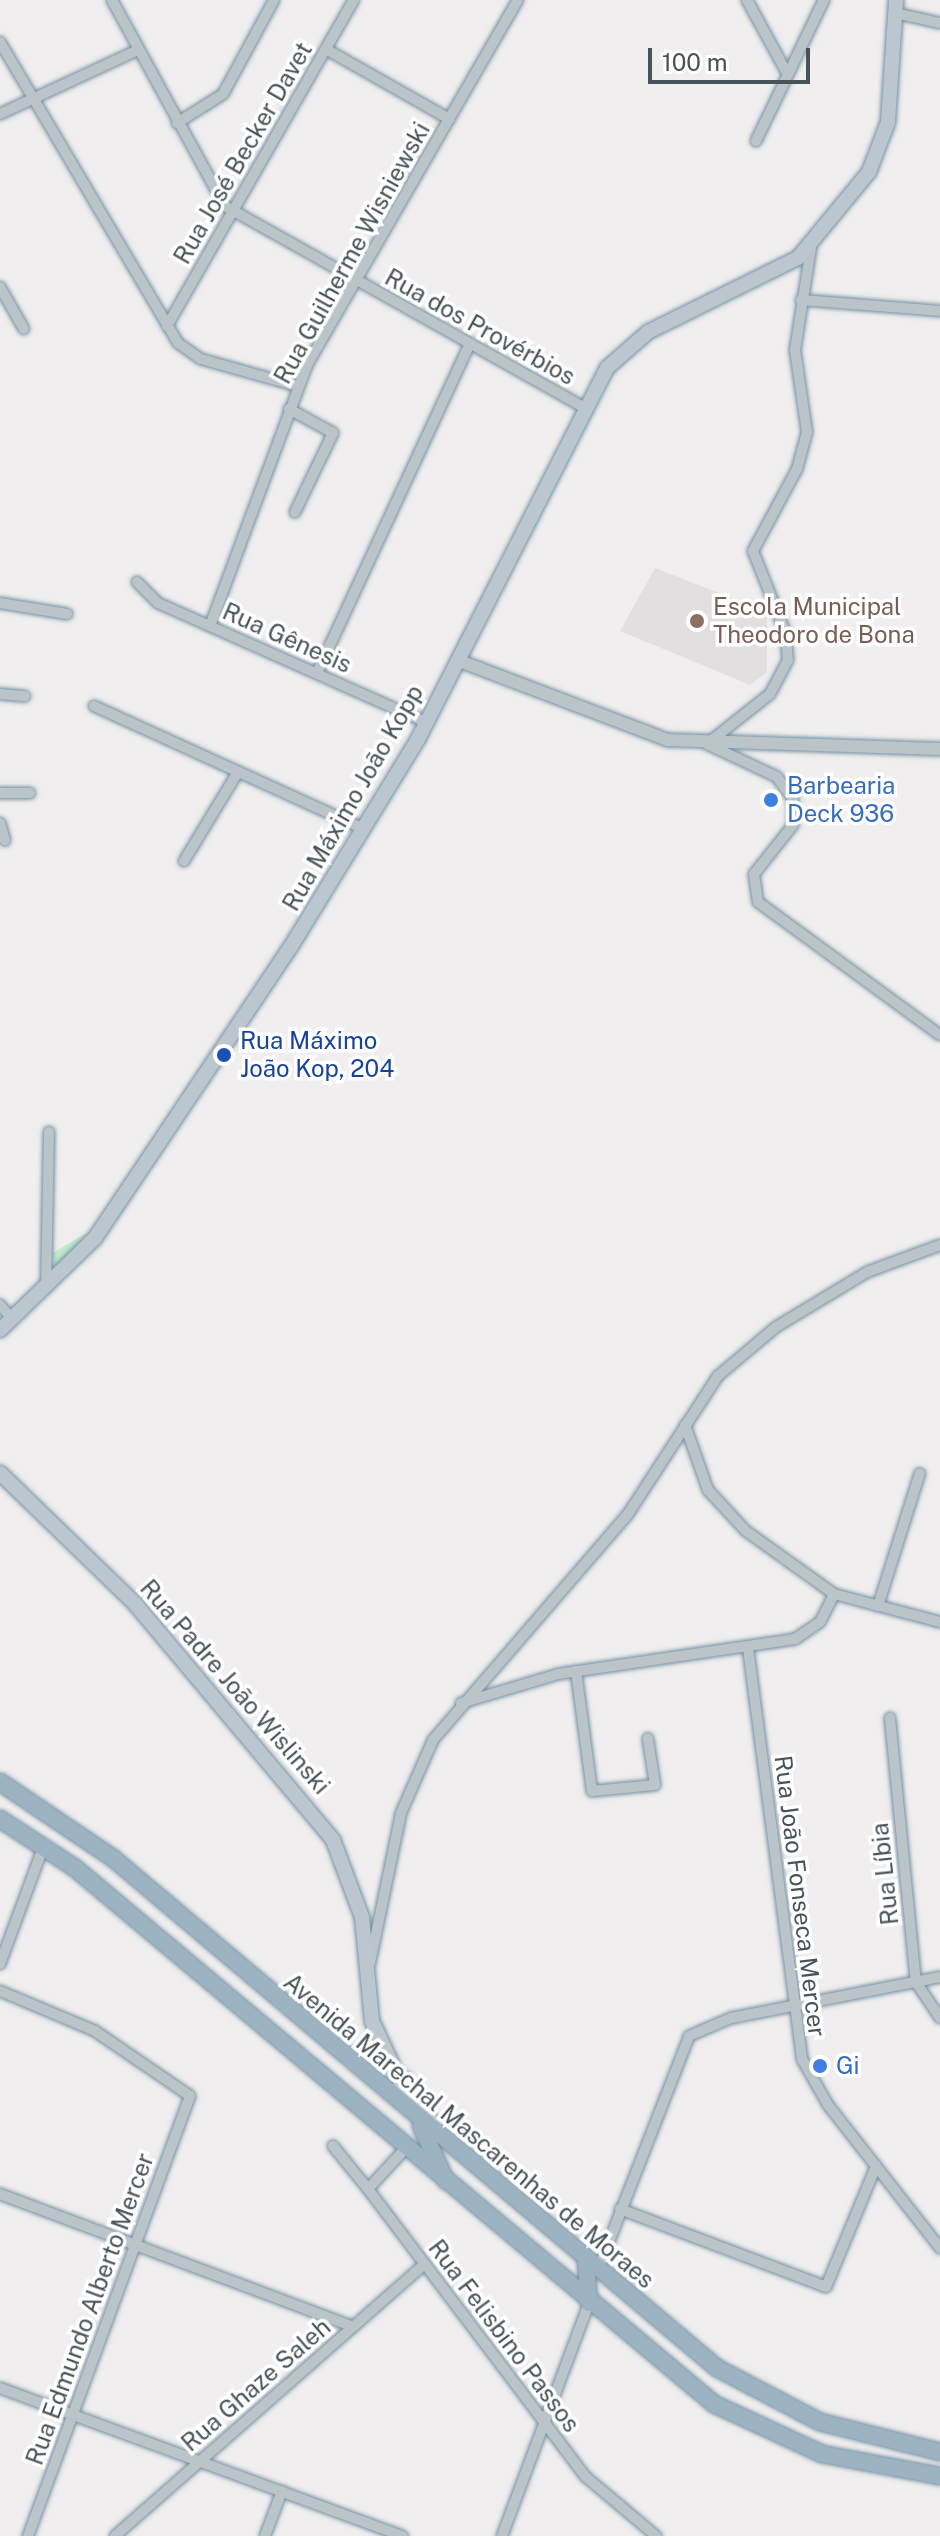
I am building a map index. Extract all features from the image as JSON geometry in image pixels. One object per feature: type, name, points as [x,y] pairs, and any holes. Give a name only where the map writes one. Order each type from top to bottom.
[{"type":"highway","name":"Avenida Marechal Mascarenhas de Moraes","points":[[0,1782],[95,1844],[667,2331],[791,2411],[940,2452]]},
{"type":"highway","points":[[0,1819],[44,1845],[448,2186],[714,2404],[770,2434],[854,2463],[940,2476]]},
{"type":"highway","points":[[300,2060],[319,2045],[334,2049]]},
{"type":"highway","points":[[418,2121],[448,2186]]},
{"type":"highway","points":[[589,2303],[591,2267]]},
{"type":"highway","points":[[642,2347],[667,2331]]},
{"type":"main road","points":[[811,248],[882,146],[896,6]]},
{"type":"main road","name":"Rua Máximo João Kopp","points":[[0,1330],[46,1290],[107,1221],[362,828],[427,723],[582,406],[636,339],[811,248]]},
{"type":"main road","name":"Rua Padre João Wislinski","points":[[0,1473],[136,1605],[321,1821],[351,1879],[368,1971],[372,2021],[396,2071]]},
{"type":"main road","points":[[396,2071],[418,2121]]},
{"type":"main road","points":[[396,2071],[421,2098],[443,2141]]},
{"type":"street","points":[[112,0],[177,123],[232,212]]},
{"type":"street","points":[[177,123],[223,94],[274,0]]},
{"type":"street","name":"Rua José Becker Davet","points":[[167,326],[354,0]]},
{"type":"street","name":"Rua Guilherme Wisniewski","points":[[210,626],[297,386],[518,0]]},
{"type":"street","points":[[747,0],[788,75]]},
{"type":"street","points":[[756,141],[824,0]]},
{"type":"street","points":[[896,6],[940,23]]},
{"type":"street","points":[[0,42],[167,326],[201,359],[297,386]]},
{"type":"street","points":[[326,49],[449,119]]},
{"type":"street","points":[[0,114],[138,50]]},
{"type":"street","name":"Rua dos Provérbios","points":[[232,212],[582,406]]},
{"type":"street","points":[[707,744],[770,694],[788,660],[786,634],[753,551],[806,441],[795,350],[811,248]]},
{"type":"street","points":[[0,287],[24,329]]},
{"type":"street","points":[[801,300],[940,311]]},
{"type":"street","points":[[317,673],[470,344]]},
{"type":"street","points":[[289,409],[333,433],[295,512]]},
{"type":"street","name":"Rua Gênesis","points":[[137,582],[153,600],[427,723]]},
{"type":"street","points":[[0,603],[67,614]]},
{"type":"street","points":[[457,660],[647,735],[707,744],[940,749]]},
{"type":"street","points":[[0,694],[25,696]]},
{"type":"street","points":[[94,706],[362,828]]},
{"type":"street","points":[[707,744],[777,777],[793,799],[793,825],[754,874],[758,902],[940,1035]]},
{"type":"street","points":[[184,861],[238,772]]},
{"type":"street","points":[[0,793],[30,793]]},
{"type":"street","points":[[0,823],[5,840]]},
{"type":"street","points":[[46,1290],[49,1132]]},
{"type":"street","points":[[368,1971],[410,1786],[459,1704],[605,1543],[718,1376],[758,1339],[885,1262],[940,1245]]},
{"type":"street","points":[[0,1305],[12,1319]]},
{"type":"street","points":[[685,1425],[718,1504],[834,1594],[940,1622]]},
{"type":"street","points":[[878,1606],[920,1473]]},
{"type":"street","points":[[459,1704],[576,1671],[748,1648],[806,1635],[834,1594]]},
{"type":"street","name":"Rua João Fonseca Mercer","points":[[748,1648],[794,2006],[807,2074],[938,2242]]},
{"type":"street","points":[[576,1671],[592,1791],[655,1785],[648,1739]]},
{"type":"street","name":"Rua Líbia","points":[[890,1718],[916,1982],[940,2018]]},
{"type":"street","points":[[0,1964],[44,1845]]},
{"type":"street","points":[[591,2267],[620,2209],[689,2036],[731,2018],[940,1977]]},
{"type":"street","name":"Rua Edmundo Alberto Mercer","points":[[0,1991],[95,2031],[190,2096],[28,2536]]},
{"type":"street","name":"Rua Felisbino Passos","points":[[333,2146],[600,2494],[656,2536]]},
{"type":"street","points":[[368,2189],[405,2149]]},
{"type":"street","points":[[620,2209],[826,2287],[876,2166]]},
{"type":"street","points":[[0,2195],[353,2327]]},
{"type":"street","name":"Rua Ghaze Saleh","points":[[115,2536],[424,2265]]},
{"type":"street","points":[[502,2536],[589,2303]]},
{"type":"street","points":[[0,2388],[403,2536]]},
{"type":"street","points":[[265,2536],[282,2491]]},
{"type":"shaded area","name":"Escola Municipal Theodoro de Bona","points":[[655,568],[767,612],[767,672],[750,685],[620,631]]},
{"type":"green space","points":[[86,1233],[83,1240],[54,1268],[53,1253]]},
{"type":"place","name":"Escola Municipal Theodoro de Bona","points":[[697,621]]},
{"type":"place","name":"Barbearia Deck 936","points":[[771,800]]},
{"type":"place","name":"Rua Máximo João Kop, 204","points":[[224,1055]]},
{"type":"place","name":"Gi","points":[[820,2066]]}]
